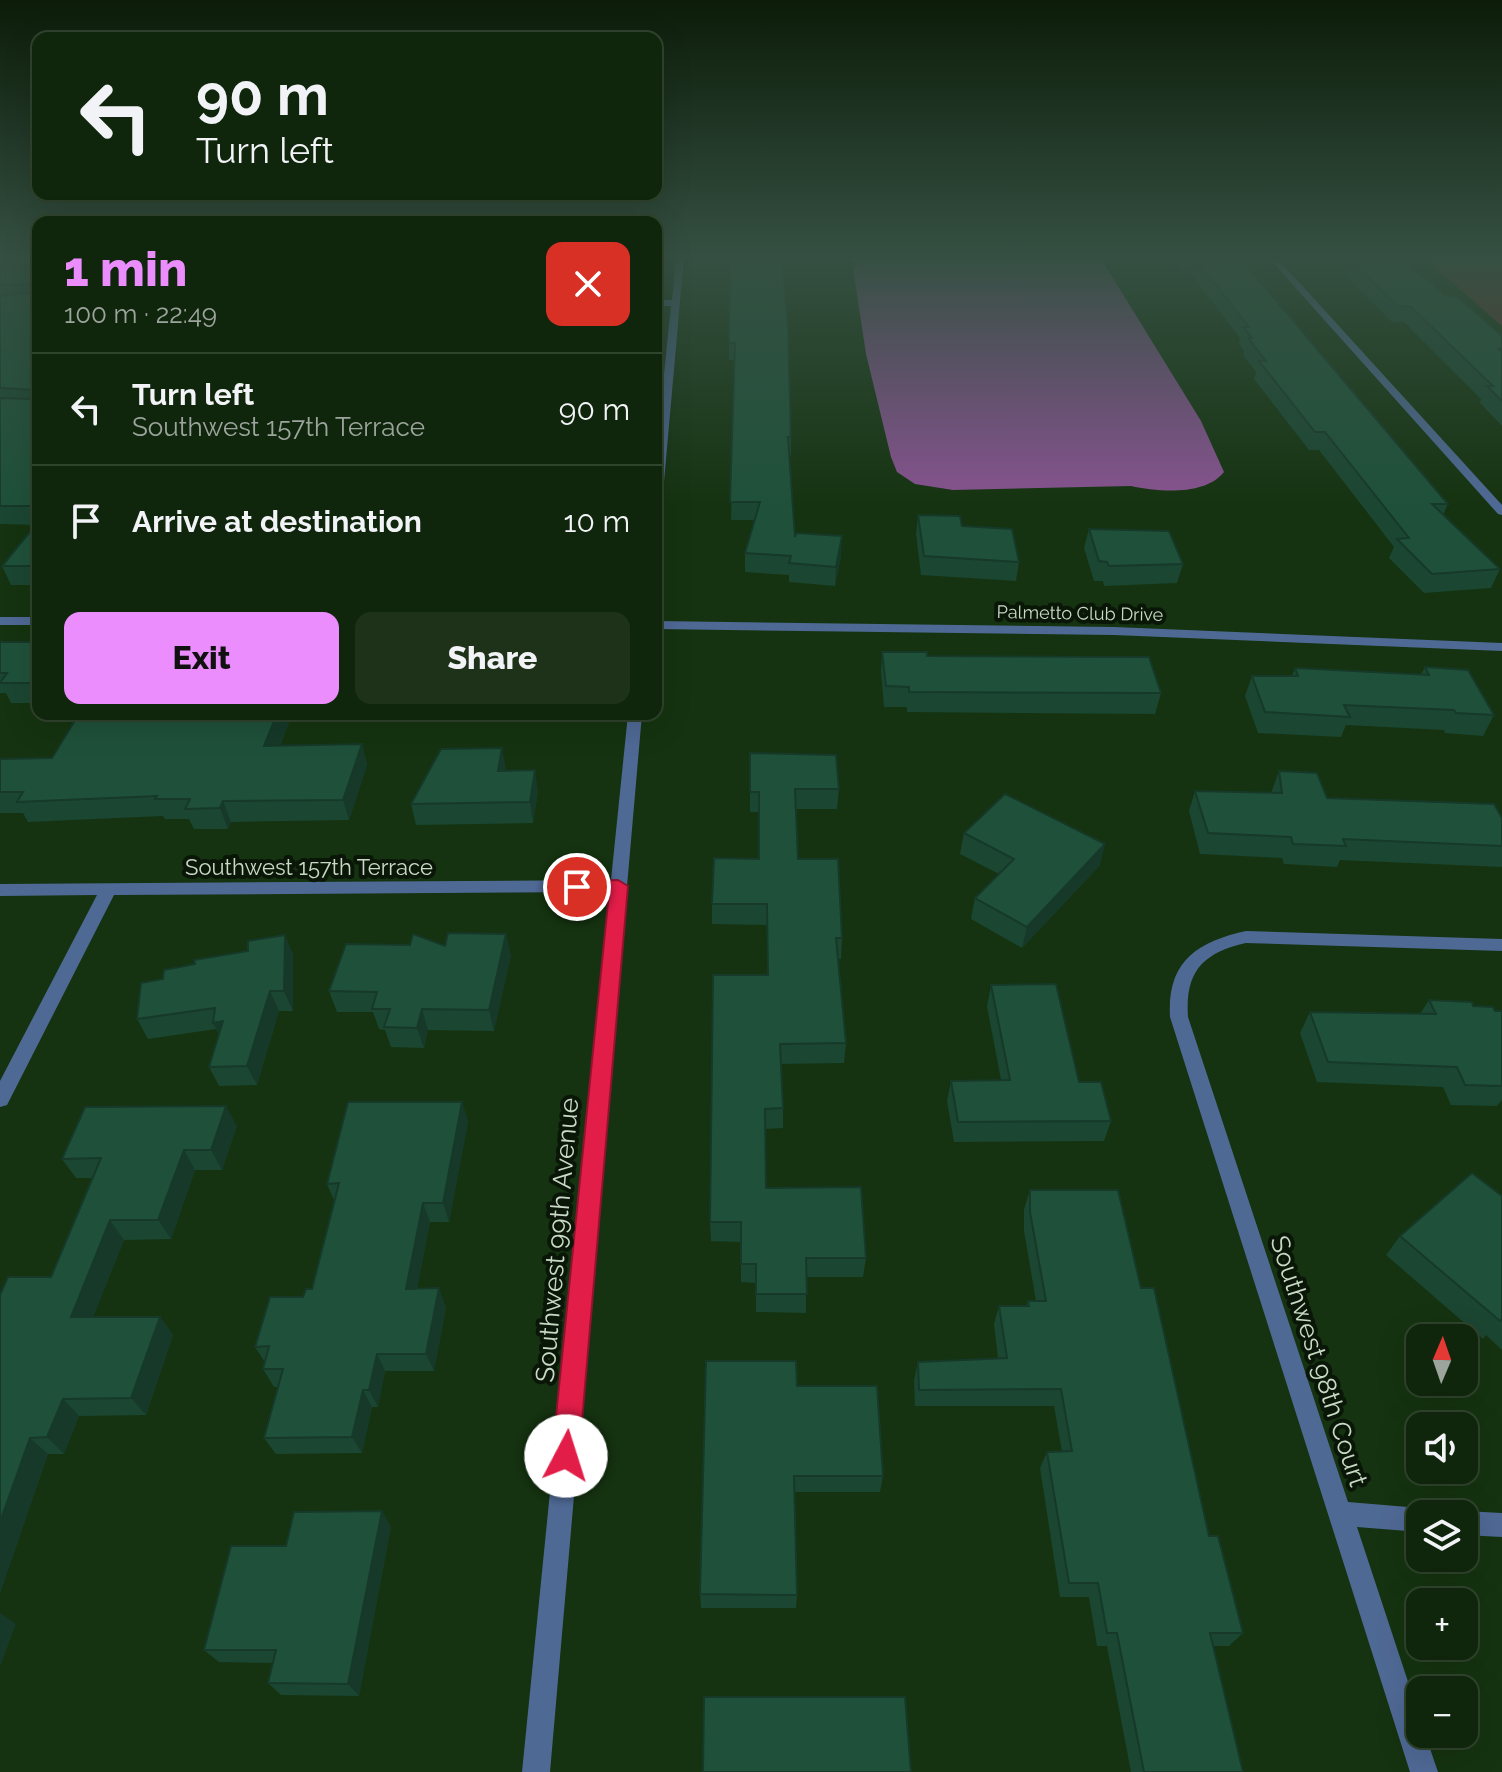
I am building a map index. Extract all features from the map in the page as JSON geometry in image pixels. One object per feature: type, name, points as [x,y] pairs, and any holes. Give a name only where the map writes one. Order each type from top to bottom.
[{"type":"street","points":[[662,444],[672,340]]},
{"type":"street","points":[[1347,340],[1502,512]]},
{"type":"street","points":[[0,621],[32,621]]},
{"type":"street","name":"Palmetto Club Drive","points":[[662,625],[1114,631],[1502,647]]},
{"type":"street","name":"Southwest 99th Avenue","points":[[536,1772],[634,720]]},
{"type":"street","name":"Southwest 157th Terrace","points":[[0,890],[618,886]]},
{"type":"street","points":[[0,1099],[108,890]]},
{"type":"street","name":"Southwest 98th Court","points":[[1424,1772],[1179,1017],[1178,990],[1187,967],[1208,948],[1246,937],[1502,945]]},
{"type":"street","points":[[1339,1513],[1406,1519]]},
{"type":"street","points":[[1478,1524],[1502,1525]]},
{"type":"shaded area","points":[[864,340],[1151,340],[1201,421],[1224,472],[1205,485],[1181,490],[1131,486],[953,490],[915,484],[897,472],[891,457]]},
{"type":"building","points":[[0,340],[32,340],[32,390],[0,388]]},
{"type":"building","points":[[729,340],[788,340],[791,437],[788,437],[795,537],[796,533],[842,536],[836,567],[789,563],[791,556],[745,553],[760,502],[730,502],[735,343],[729,343]]},
{"type":"building","points":[[1249,340],[1309,340],[1448,504],[1432,504],[1500,569],[1432,574],[1397,539],[1409,538],[1325,432],[1315,432],[1259,361],[1266,361]]},
{"type":"building","points":[[1445,340],[1502,340],[1502,348],[1499,349],[1502,352],[1502,401],[1487,386],[1493,386]]},
{"type":"building","points":[[32,396],[32,506],[0,506],[0,398],[31,399]]},
{"type":"building","points":[[918,515],[960,516],[962,526],[1012,529],[1019,562],[924,556]]},
{"type":"building","points":[[32,529],[32,566],[2,566]]},
{"type":"building","points":[[1089,529],[1169,531],[1183,564],[1109,566],[1107,562],[1099,561]]},
{"type":"building","points":[[0,642],[32,642],[32,683],[0,683],[7,673],[0,673]]},
{"type":"building","points":[[882,652],[927,652],[927,656],[1149,657],[1161,693],[909,692],[909,687],[886,686]]},
{"type":"building","points":[[1425,667],[1468,670],[1494,715],[1344,705],[1350,717],[1265,712],[1252,676],[1298,676],[1295,668],[1429,675]]},
{"type":"building","points":[[75,720],[275,720],[264,746],[362,744],[343,800],[223,801],[220,808],[185,809],[190,799],[155,799],[157,796],[17,802],[23,792],[0,792],[0,759],[52,758]]},
{"type":"building","points":[[502,748],[498,771],[535,770],[530,802],[411,804],[441,749]]},
{"type":"building","points":[[750,753],[836,755],[839,789],[795,789],[798,859],[838,859],[842,938],[836,938],[846,1043],[780,1044],[783,1108],[765,1109],[766,1188],[861,1187],[866,1258],[806,1258],[807,1294],[756,1294],[756,1264],[741,1264],[741,1222],[710,1222],[713,975],[768,975],[767,904],[712,904],[714,858],[759,859],[759,792],[750,792]]},
{"type":"building","points":[[1279,771],[1317,773],[1327,798],[1494,804],[1502,818],[1502,846],[1343,839],[1346,846],[1293,844],[1291,837],[1208,833],[1195,791],[1282,793]]},
{"type":"building","points":[[1005,794],[1105,844],[1027,927],[975,898],[1014,859],[964,833]]},
{"type":"building","points":[[448,933],[506,934],[489,1010],[422,1009],[417,1028],[384,1027],[390,1009],[372,1009],[377,992],[329,991],[346,944],[410,945],[413,934],[445,946]]},
{"type":"building","points":[[285,935],[284,991],[270,991],[247,1066],[209,1067],[223,1021],[213,1023],[215,1008],[137,1019],[141,983],[163,979],[164,970],[195,964],[194,960],[248,951],[248,941]]},
{"type":"building","points":[[1056,984],[1079,1082],[1101,1082],[1111,1121],[958,1122],[951,1081],[1010,1080],[991,985]]},
{"type":"building","points":[[1429,1000],[1472,1002],[1473,1006],[1493,1007],[1495,1011],[1502,1011],[1502,1086],[1465,1085],[1457,1067],[1328,1062],[1310,1012],[1436,1014]]},
{"type":"building","points":[[348,1102],[462,1102],[443,1203],[423,1203],[406,1289],[439,1288],[426,1354],[377,1354],[369,1390],[363,1390],[352,1437],[264,1438],[283,1369],[263,1369],[269,1346],[255,1347],[270,1297],[303,1297],[306,1289],[312,1289],[339,1183],[327,1184]]},
{"type":"building","points":[[226,1106],[211,1150],[184,1150],[158,1220],[110,1220],[71,1317],[160,1317],[131,1398],[63,1399],[47,1437],[30,1438],[0,1522],[0,1295],[8,1277],[51,1277],[101,1158],[62,1159],[85,1107]]},
{"type":"building","points":[[1472,1173],[1502,1196],[1500,1321],[1400,1236]]},
{"type":"building","points":[[1030,1190],[1118,1190],[1141,1288],[1154,1288],[1209,1536],[1218,1536],[1243,1633],[1210,1633],[1243,1772],[1144,1772],[1117,1633],[1107,1633],[1098,1583],[1069,1583],[1047,1452],[1072,1451],[1061,1389],[919,1390],[918,1362],[1007,1358],[999,1306],[1029,1306],[1028,1301],[1046,1301],[1030,1212]]},
{"type":"building","points":[[706,1361],[796,1361],[797,1386],[877,1386],[883,1476],[794,1476],[797,1595],[700,1594]]},
{"type":"building","points":[[382,1511],[348,1684],[268,1683],[276,1650],[204,1650],[231,1546],[286,1546],[294,1512]]},
{"type":"building","points":[[704,1697],[905,1697],[911,1772],[703,1772]]},
{"type":"route","points":[[566,1456],[618,886],[577,887]]}]
